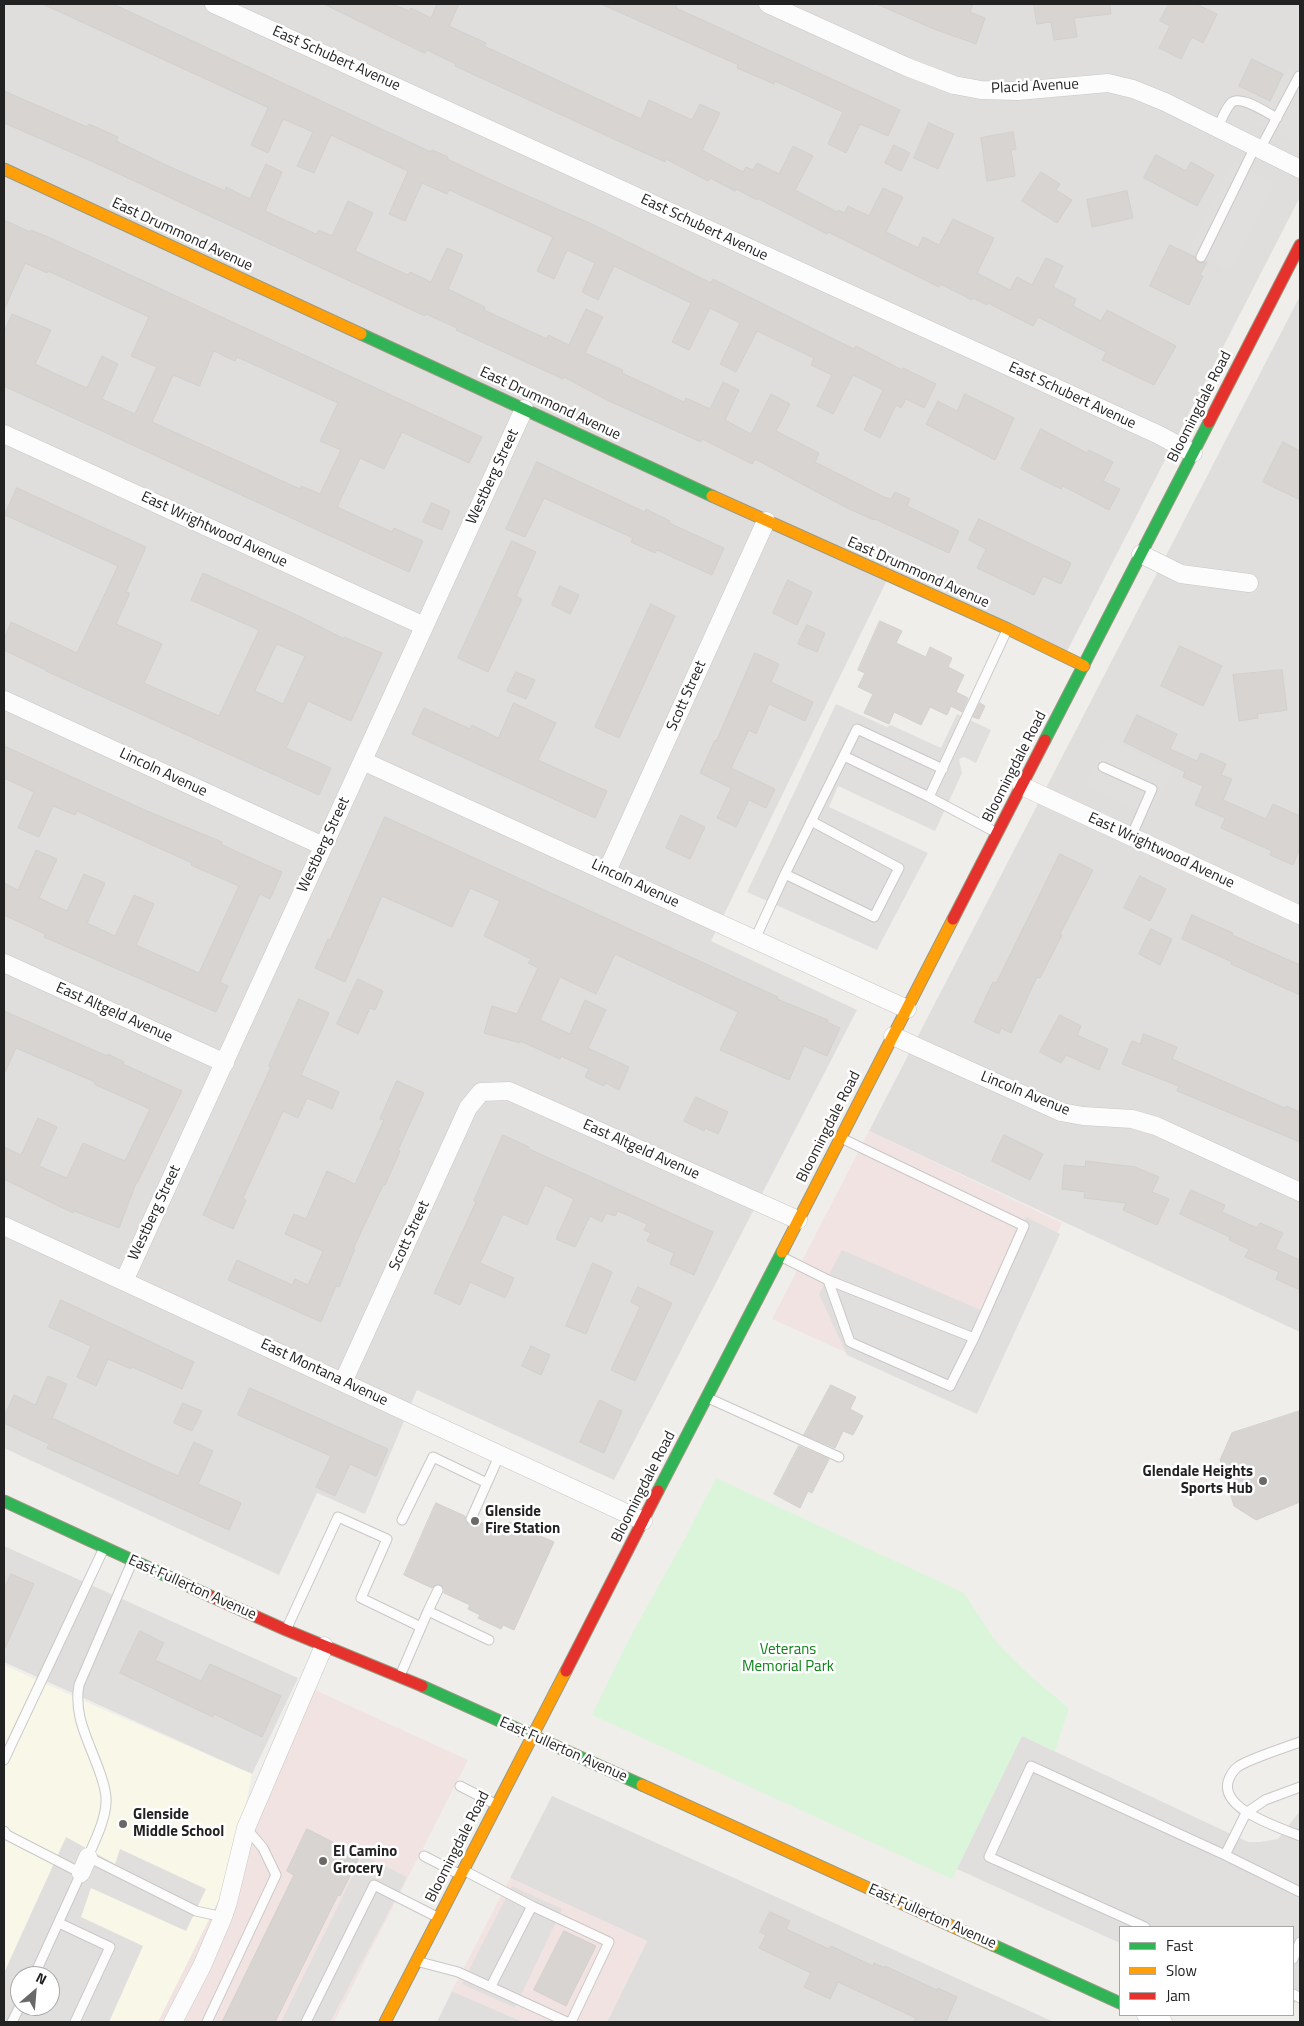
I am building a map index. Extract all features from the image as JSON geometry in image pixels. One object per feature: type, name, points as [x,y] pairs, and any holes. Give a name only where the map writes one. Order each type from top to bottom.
[{"type":"street","name":"East Schubert Avenue","points":[[214,4],[1157,434],[1193,453]]},
{"type":"street","name":"Placid Avenue","points":[[768,4],[907,67],[954,85],[980,90],[1018,91],[1108,83],[1133,89],[1165,102],[1300,169]]},
{"type":"street","name":"East Drummond Avenue","points":[[4,170],[1084,666]]},
{"type":"street","name":"Bloomingdale Road","points":[[384,2022],[1300,245]]},
{"type":"street","name":"Westberg Street","points":[[124,1281],[524,409]]},
{"type":"street","name":"East Wrightwood Avenue","points":[[4,434],[424,626]]},
{"type":"street","name":"Scott Street","points":[[607,871],[766,521]]},
{"type":"street","points":[[1141,554],[1181,574],[1249,583]]},
{"type":"street","name":"Lincoln Avenue","points":[[4,700],[323,846]]},
{"type":"street","name":"Lincoln Avenue","points":[[364,761],[907,1009]]},
{"type":"street","name":"East Wrightwood Avenue","points":[[1022,786],[1300,915]]},
{"type":"street","name":"East Altgeld Avenue","points":[[4,962],[225,1064]]},
{"type":"street","name":"Lincoln Avenue","points":[[893,1036],[1061,1112],[1083,1116],[1132,1119],[1156,1126],[1300,1192]]},
{"type":"street","name":"East Altgeld Avenue","points":[[481,1092],[509,1091],[798,1220]]},
{"type":"street","name":"Scott Street","points":[[343,1382],[468,1108],[481,1092]]},
{"type":"street","name":"East Montana Avenue","points":[[4,1226],[643,1521]]},
{"type":"street","name":"East Fullerton Avenue","points":[[4,1501],[132,1562],[286,1630],[400,1676],[1119,2003]]},
{"type":"street","points":[[173,2022],[202,1966],[222,1917],[228,1902],[246,1828],[324,1646]]},
{"type":"street","points":[[1148,2016],[1163,2022]]},
{"type":"lane","points":[[1201,257],[1257,148],[1277,118],[1299,76]]},
{"type":"lane","points":[[1218,128],[1231,103],[1236,101],[1245,101],[1277,118]]},
{"type":"lane","points":[[929,797],[1008,630]]},
{"type":"lane","points":[[755,939],[857,729],[943,769]]},
{"type":"lane","points":[[844,756],[998,833]]},
{"type":"lane","points":[[1103,766],[1152,789],[1131,837]]},
{"type":"lane","points":[[785,874],[874,918],[900,868],[811,821]]},
{"type":"lane","points":[[828,1280],[850,1342],[950,1386],[974,1338],[1024,1226],[841,1138]]},
{"type":"lane","points":[[780,1256],[828,1280],[974,1338]]},
{"type":"lane","points":[[707,1398],[839,1457]]},
{"type":"lane","points":[[470,1519],[500,1454]]},
{"type":"lane","points":[[402,1520],[433,1457],[487,1483]]},
{"type":"lane","points":[[286,1630],[338,1518],[386,1539],[361,1598],[421,1626]]},
{"type":"lane","points":[[4,1760],[104,1548]]},
{"type":"lane","points":[[39,1966],[104,1818],[105,1789],[80,1722],[77,1698],[79,1685],[132,1562]]},
{"type":"lane","points":[[400,1676],[438,1590]]},
{"type":"lane","points":[[428,1611],[489,1640]]},
{"type":"lane","points":[[1300,1742],[1240,1766],[1231,1774],[1228,1785],[1231,1798],[1246,1813],[1300,1836]]},
{"type":"lane","points":[[1143,1926],[988,1857],[1031,1766],[1225,1855],[1300,1892]]},
{"type":"lane","points":[[460,1786],[497,1805]]},
{"type":"lane","points":[[1225,1855],[1246,1813],[1266,1800],[1300,1787]]},
{"type":"lane","points":[[207,2022],[276,1875],[263,1848],[246,1828]]},
{"type":"lane","points":[[4,1831],[7,1835],[196,1911],[222,1917]]},
{"type":"lane","points":[[424,1856],[609,1942],[571,2022]]},
{"type":"lane","points":[[306,2022],[374,1885],[439,1918]]},
{"type":"lane","points":[[491,1986],[532,1906]]},
{"type":"lane","points":[[59,1923],[110,1947],[75,2022]]},
{"type":"lane","points":[[1294,1957],[1300,1942]]},
{"type":"lane","points":[[416,1961],[458,1972],[567,2022]]},
{"type":"shaded area","points":[[4,4],[1300,4],[1300,197],[1063,659],[888,578],[711,941],[857,1010],[614,1480],[417,1390],[365,1514],[317,1493],[279,1575],[4,1448]]},
{"type":"shaded area","points":[[1289,67],[1300,73],[1300,132],[1295,142],[1258,125]]},
{"type":"shaded area","points":[[1234,161],[1275,185],[1230,271],[1188,249]]},
{"type":"shaded area","points":[[1300,296],[1300,1332],[869,1131]]},
{"type":"shaded area","points":[[836,704],[887,727],[891,725],[941,748],[957,714],[991,730],[976,763],[964,757],[959,759],[962,773],[935,831],[838,786],[829,807],[928,853],[877,950],[747,892]]},
{"type":"shaded area","points":[[1106,737],[1172,769],[1151,816],[1085,786]]},
{"type":"shaded area","points":[[869,1131],[1062,1223],[976,1411],[772,1319]]},
{"type":"shaded area","points":[[1026,1217],[1060,1234],[977,1414],[847,1355],[819,1294],[842,1250],[983,1311]]},
{"type":"shaded area","points":[[4,1546],[298,1678],[252,1774],[4,1662]]},
{"type":"shaded area","name":"Glenside Middle School","points":[[4,1665],[252,1774],[231,1875],[158,2022],[4,2022]]},
{"type":"shaded area","points":[[315,1690],[468,1760],[334,2022],[158,2022],[231,1875]]},
{"type":"shaded area","points":[[1022,1736],[1248,1842],[1278,1839],[1300,1811],[1300,1991],[1294,2005],[1294,1926],[1119,1926],[1119,1943],[957,1869]]},
{"type":"shaded area","points":[[552,1796],[1054,2022],[607,2022],[647,1941],[510,1878]]},
{"type":"shaded area","points":[[66,1837],[115,1864],[120,1849],[206,1889],[186,1931],[91,1888],[81,1917],[143,1946],[109,2022],[4,2022],[4,1973]]},
{"type":"shaded area","points":[[363,1855],[407,1877],[330,2022],[281,2022]]},
{"type":"shaded area","points":[[510,1878],[647,1941],[607,2022],[523,2022],[452,1991]]},
{"type":"shaded area","points":[[512,1886],[562,1909],[515,2008],[462,1984]]},
{"type":"shaded area","points":[[452,1991],[523,2022],[437,2022]]},
{"type":"green space","name":"Veterans Memorial Park","points":[[716,1478],[964,1593],[996,1642],[1030,1676],[1069,1708],[1055,1751],[1022,1736],[952,1879],[592,1715],[629,1639]]},
{"type":"building","points":[[43,4],[113,4],[431,152],[432,150],[448,157],[447,159],[505,186],[592,224],[711,283],[713,279],[854,349],[856,346],[902,370],[903,368],[936,384],[924,408],[906,399],[901,408],[896,405],[880,438],[864,430],[883,390],[853,375],[833,414],[817,406],[832,375],[811,365],[814,358],[757,331],[736,372],[720,364],[740,323],[710,308],[689,350],[672,342],[691,303],[614,266],[598,300],[582,292],[595,263],[567,250],[554,279],[537,271],[553,237],[449,190],[447,194],[422,183],[405,221],[389,214],[408,171],[331,135],[314,173],[297,166],[313,132],[283,119],[268,153],[251,145],[268,108]]},
{"type":"building","points":[[324,4],[392,4],[409,11],[411,8],[431,18],[437,4],[459,4],[449,26],[486,43],[484,46],[641,119],[649,100],[692,120],[700,104],[720,113],[702,150],[743,172],[746,167],[753,170],[757,163],[779,174],[793,146],[813,156],[795,190],[837,212],[838,210],[845,213],[848,206],[869,216],[883,188],[903,197],[886,232],[918,248],[923,237],[939,245],[953,219],[994,238],[977,273],[1010,290],[1017,277],[1032,285],[1046,258],[1063,266],[1053,287],[1076,299],[1073,306],[1101,321],[1107,310],[1176,346],[1154,385],[1102,360],[1106,352],[1038,317],[1033,326],[988,303],[987,305],[973,298],[972,300],[940,284],[939,287],[828,232],[827,234],[757,198],[757,200],[736,189],[735,191],[710,178],[708,181],[666,159],[665,162],[455,66],[456,64],[427,50],[425,53]]},
{"type":"building","points":[[601,4],[677,4],[676,8],[900,110],[888,136],[860,124],[846,153],[828,144],[843,112],[775,81],[774,84],[737,68],[738,65]]},
{"type":"building","points":[[877,4],[973,4],[970,12],[985,18],[976,44],[934,29]]},
{"type":"building","points":[[1034,4],[1110,4],[1111,14],[1074,18],[1077,37],[1054,40],[1051,22],[1037,24]]},
{"type":"building","points":[[1169,4],[1196,4],[1217,14],[1203,43],[1192,37],[1181,59],[1159,48],[1170,26],[1160,21]]},
{"type":"building","points":[[1252,59],[1283,74],[1270,101],[1239,86]]},
{"type":"building","points":[[4,91],[87,127],[89,124],[118,137],[116,141],[168,166],[225,191],[226,187],[250,199],[266,164],[282,172],[265,211],[316,234],[319,230],[332,236],[348,201],[373,213],[355,251],[408,275],[410,272],[431,282],[447,248],[463,255],[448,289],[485,307],[484,310],[547,339],[548,335],[569,345],[586,309],[603,317],[585,353],[623,370],[622,373],[684,402],[686,398],[710,409],[723,382],[739,390],[725,420],[751,434],[771,394],[790,404],[776,431],[819,453],[815,462],[884,497],[891,499],[895,492],[910,499],[907,506],[959,531],[949,553],[847,508],[755,459],[752,464],[702,439],[701,442],[609,401],[564,377],[563,379],[456,330],[457,328],[426,314],[425,316],[89,160],[4,123]]},
{"type":"building","points":[[929,123],[954,134],[938,169],[914,158]]},
{"type":"building","points":[[1013,132],[1016,149],[1011,150],[1015,176],[987,181],[981,138]]},
{"type":"building","points":[[894,145],[910,153],[901,171],[885,163]]},
{"type":"building","points":[[1156,155],[1186,171],[1191,162],[1214,175],[1197,206],[1144,178]]},
{"type":"building","points":[[1041,172],[1060,184],[1056,190],[1072,200],[1057,223],[1022,201]]},
{"type":"building","points":[[1127,191],[1133,218],[1092,227],[1087,200]]},
{"type":"building","points":[[4,220],[30,232],[31,230],[48,237],[482,437],[469,463],[402,432],[384,469],[360,458],[337,507],[392,532],[394,528],[423,541],[409,572],[4,386],[4,332],[12,314],[51,330],[35,364],[56,374],[87,388],[102,356],[118,364],[102,399],[135,414],[157,367],[131,356],[149,317],[48,271],[47,273],[25,263],[4,310]],"holes":[[[214,351],[235,361],[237,357],[338,403],[320,441],[341,450],[320,494],[301,486],[300,489],[152,422],[173,375],[199,386]]]},
{"type":"building","points":[[1170,245],[1195,257],[1199,263],[1207,262],[1200,275],[1203,276],[1189,305],[1150,286]]},
{"type":"building","points":[[965,394],[1014,418],[995,460],[926,424],[938,401],[957,411]]},
{"type":"building","points":[[1041,429],[1087,453],[1089,450],[1113,462],[1103,481],[1120,489],[1109,510],[1063,486],[1061,489],[1021,469]]},
{"type":"building","points":[[1283,442],[1300,451],[1300,500],[1263,482]]},
{"type":"building","points":[[537,462],[645,512],[646,509],[670,521],[669,523],[724,548],[712,575],[657,550],[655,553],[631,542],[633,538],[544,498],[525,537],[506,529]]},
{"type":"building","points":[[17,488],[146,547],[126,592],[130,593],[116,624],[162,644],[144,683],[219,716],[259,630],[191,600],[203,573],[301,617],[344,639],[344,637],[382,653],[351,721],[308,701],[286,748],[331,768],[319,795],[46,671],[4,650],[4,639],[11,622],[77,653],[118,566],[5,515]],"holes":[[[277,644],[305,656],[283,704],[255,691]]]},
{"type":"building","points":[[432,503],[450,511],[442,530],[423,522]]},
{"type":"building","points":[[979,519],[1071,563],[1061,584],[1043,576],[1034,595],[977,568],[986,549],[969,540]]},
{"type":"building","points":[[512,541],[536,552],[516,596],[522,599],[488,672],[458,658]]},
{"type":"building","points":[[788,580],[812,592],[797,625],[773,613]]},
{"type":"building","points":[[560,586],[579,595],[570,614],[552,605]]},
{"type":"building","points":[[651,604],[675,616],[619,738],[595,727]]},
{"type":"building","points":[[880,621],[902,631],[896,643],[926,657],[930,647],[952,658],[948,667],[964,675],[956,692],[968,698],[962,712],[951,706],[947,715],[930,707],[921,725],[894,712],[889,724],[864,713],[873,694],[858,687],[865,673],[858,670]]},
{"type":"building","points":[[807,625],[825,633],[817,652],[798,644]]},
{"type":"building","points":[[1180,646],[1222,666],[1203,706],[1161,686]]},
{"type":"building","points":[[755,653],[779,664],[771,682],[813,702],[805,721],[769,704],[756,734],[749,730],[731,768],[775,789],[766,808],[749,800],[736,827],[717,818],[731,788],[700,773]]},
{"type":"building","points":[[1282,670],[1287,710],[1257,714],[1258,718],[1239,721],[1233,675]]},
{"type":"building","points":[[516,672],[535,680],[526,699],[507,691]]},
{"type":"building","points":[[514,703],[556,723],[538,760],[607,791],[595,818],[412,734],[424,708],[470,729],[472,725],[498,738]]},
{"type":"building","points":[[980,703],[985,706],[979,719],[973,717]]},
{"type":"building","points":[[1137,715],[1177,734],[1170,749],[1197,761],[1201,753],[1226,764],[1221,775],[1232,779],[1223,800],[1266,819],[1273,804],[1300,816],[1300,848],[1293,865],[1270,855],[1272,851],[1221,828],[1225,818],[1195,805],[1203,786],[1183,777],[1185,772],[1124,742]]},
{"type":"building","points":[[4,746],[147,811],[222,842],[221,844],[282,872],[270,899],[260,894],[220,982],[228,986],[216,1012],[44,937],[45,934],[4,915],[4,883],[18,890],[36,850],[57,859],[39,898],[67,911],[84,874],[105,883],[87,923],[115,936],[134,895],[154,904],[136,945],[199,973],[239,886],[77,811],[75,815],[53,806],[39,837],[18,828],[34,792],[4,778]]},
{"type":"building","points":[[681,815],[705,827],[690,859],[666,848]]},
{"type":"building","points":[[385,817],[778,997],[777,999],[828,1020],[827,1022],[840,1028],[827,1056],[804,1046],[789,1080],[720,1050],[738,1012],[615,954],[596,994],[560,977],[540,1020],[570,1034],[585,1000],[606,1010],[588,1048],[629,1067],[619,1090],[606,1083],[604,1086],[585,1077],[589,1069],[561,1056],[560,1059],[520,1041],[520,1043],[484,1033],[492,1006],[517,1014],[538,968],[528,963],[531,959],[484,936],[500,901],[470,888],[452,927],[382,896],[345,982],[315,968],[328,939],[330,940]]},
{"type":"building","points":[[1060,854],[1093,870],[1040,978],[1037,977],[1011,1033],[1001,1028],[999,1034],[974,1022],[993,982],[996,983]]},
{"type":"building","points":[[1140,876],[1166,889],[1150,921],[1124,908]]},
{"type":"building","points":[[1192,915],[1300,965],[1300,995],[1231,964],[1232,962],[1182,939]]},
{"type":"building","points":[[1151,929],[1172,939],[1160,965],[1139,954]]},
{"type":"building","points":[[358,979],[383,991],[375,1010],[370,1008],[358,1034],[337,1024]]},
{"type":"building","points":[[299,999],[329,1013],[301,1075],[339,1092],[332,1109],[307,1098],[298,1118],[283,1111],[243,1198],[246,1200],[233,1229],[203,1215],[271,1067],[269,1066]]},
{"type":"building","points":[[4,1011],[107,1056],[108,1054],[124,1062],[123,1064],[182,1091],[136,1183],[119,1228],[74,1211],[73,1213],[4,1179],[4,1147],[21,1155],[38,1118],[57,1127],[39,1166],[67,1178],[83,1143],[125,1161],[150,1109],[94,1084],[95,1082],[16,1048],[4,1074]]},
{"type":"building","points":[[1060,1015],[1081,1026],[1077,1035],[1108,1049],[1099,1070],[1066,1055],[1061,1063],[1040,1052]]},
{"type":"building","points":[[1144,1034],[1177,1047],[1172,1059],[1285,1108],[1286,1106],[1300,1112],[1300,1142],[1177,1091],[1179,1086],[1122,1064],[1132,1041],[1140,1044]]},
{"type":"building","points":[[397,1081],[424,1093],[398,1150],[400,1151],[385,1185],[383,1185],[353,1249],[355,1249],[339,1287],[336,1286],[321,1322],[228,1280],[237,1260],[292,1285],[295,1279],[308,1285],[323,1251],[285,1234],[294,1214],[306,1219],[327,1171],[355,1184],[384,1120],[380,1119]]},
{"type":"building","points":[[696,1097],[728,1112],[718,1134],[705,1128],[704,1131],[684,1121]]},
{"type":"building","points":[[503,1135],[529,1147],[529,1149],[713,1232],[694,1275],[670,1264],[674,1253],[647,1241],[651,1233],[644,1230],[647,1224],[618,1211],[615,1216],[606,1213],[602,1222],[590,1216],[575,1247],[556,1239],[574,1199],[545,1185],[527,1225],[503,1214],[480,1263],[514,1278],[505,1298],[470,1282],[460,1305],[434,1293],[476,1202],[474,1201]]},
{"type":"building","points":[[1004,1135],[1043,1154],[1030,1180],[992,1161]]},
{"type":"building","points":[[1086,1161],[1135,1167],[1159,1177],[1152,1192],[1169,1199],[1157,1225],[1123,1210],[1126,1203],[1084,1198],[1085,1192],[1062,1189],[1064,1165],[1085,1167]]},
{"type":"building","points":[[1191,1190],[1225,1205],[1222,1212],[1257,1228],[1260,1223],[1283,1233],[1275,1249],[1300,1260],[1300,1290],[1276,1279],[1279,1272],[1245,1257],[1249,1249],[1229,1240],[1230,1237],[1180,1214]]},
{"type":"building","points":[[593,1263],[612,1272],[586,1334],[566,1326]]},
{"type":"building","points":[[638,1287],[672,1303],[635,1381],[611,1370],[640,1307],[631,1302]]},
{"type":"building","points":[[61,1300],[194,1362],[182,1389],[132,1367],[131,1369],[108,1359],[96,1386],[77,1377],[91,1346],[49,1327]]},
{"type":"building","points":[[531,1346],[550,1355],[541,1375],[522,1366]]},
{"type":"building","points":[[48,1376],[67,1384],[52,1418],[146,1462],[178,1476],[194,1442],[213,1451],[198,1484],[241,1503],[229,1530],[47,1448],[49,1444],[4,1423],[4,1417],[14,1395],[35,1405]]},
{"type":"building","points":[[831,1385],[856,1397],[850,1409],[863,1416],[853,1435],[843,1431],[835,1448],[804,1435]]},
{"type":"building","points":[[250,1388],[388,1449],[376,1476],[350,1464],[335,1496],[316,1487],[331,1456],[238,1415]]},
{"type":"building","points":[[600,1400],[622,1411],[604,1453],[580,1442]]},
{"type":"building","points":[[183,1403],[202,1411],[192,1431],[174,1423]]},
{"type":"building","name":"Glendale Heights Sports Hub","points":[[1300,1411],[1300,1502],[1256,1520],[1234,1506],[1220,1460],[1232,1433]]},
{"type":"building","points":[[799,1446],[829,1459],[812,1493],[808,1491],[800,1508],[774,1494]]},
{"type":"building","points":[[436,1503],[465,1516],[466,1522],[469,1525],[477,1521],[504,1533],[509,1522],[554,1542],[514,1630],[503,1625],[501,1629],[478,1618],[480,1615],[468,1609],[470,1605],[444,1593],[441,1585],[435,1585],[432,1588],[404,1575]]},
{"type":"building","points":[[11,1574],[34,1584],[4,1650],[4,1590]]},
{"type":"building","points":[[140,1631],[164,1643],[155,1660],[201,1681],[210,1664],[281,1696],[262,1737],[214,1714],[213,1717],[120,1673]]},
{"type":"building","points":[[307,1829],[360,1856],[340,1896],[338,1895],[275,2022],[222,2022],[294,1875],[287,1871]]},
{"type":"building","points":[[770,1912],[790,1921],[786,1929],[829,1949],[831,1946],[873,1966],[874,1963],[885,1968],[885,1966],[957,1997],[946,2022],[914,2022],[916,2018],[838,1982],[830,1999],[804,1987],[811,1973],[759,1948],[766,1935],[760,1932]]},
{"type":"building","points":[[564,1931],[596,1946],[566,2006],[534,1990]]},
{"type":"traffic: fast","points":[[361,334],[712,496]]},
{"type":"traffic: fast","points":[[1045,740],[1209,422]]},
{"type":"traffic: fast","points":[[658,1491],[782,1252]]},
{"type":"traffic: fast","points":[[4,1501],[210,1596]]},
{"type":"traffic: fast","points":[[422,1686],[642,1785]]},
{"type":"traffic: fast","points":[[993,1945],[1119,2003]]},
{"type":"traffic: slow","points":[[4,169],[361,334]]},
{"type":"traffic: slow","points":[[712,496],[1008,629],[1084,666]]},
{"type":"traffic: slow","points":[[782,1252],[953,919]]},
{"type":"traffic: slow","points":[[385,2022],[566,1671]]},
{"type":"traffic: slow","points":[[642,1785],[993,1945]]},
{"type":"traffic: jam","points":[[1209,422],[1300,245]]},
{"type":"traffic: jam","points":[[953,919],[1045,740]]},
{"type":"traffic: jam","points":[[566,1671],[658,1491]]},
{"type":"traffic: jam","points":[[210,1596],[286,1630],[422,1686]]},
{"type":"place","name":"Glendale Heights Sports Hub","points":[[1263,1481]]},
{"type":"place","name":"Glenside Fire Station","points":[[475,1521]]},
{"type":"place","name":"Glenside Middle School","points":[[123,1824]]},
{"type":"place","name":"El Camino Grocery","points":[[323,1861]]}]
